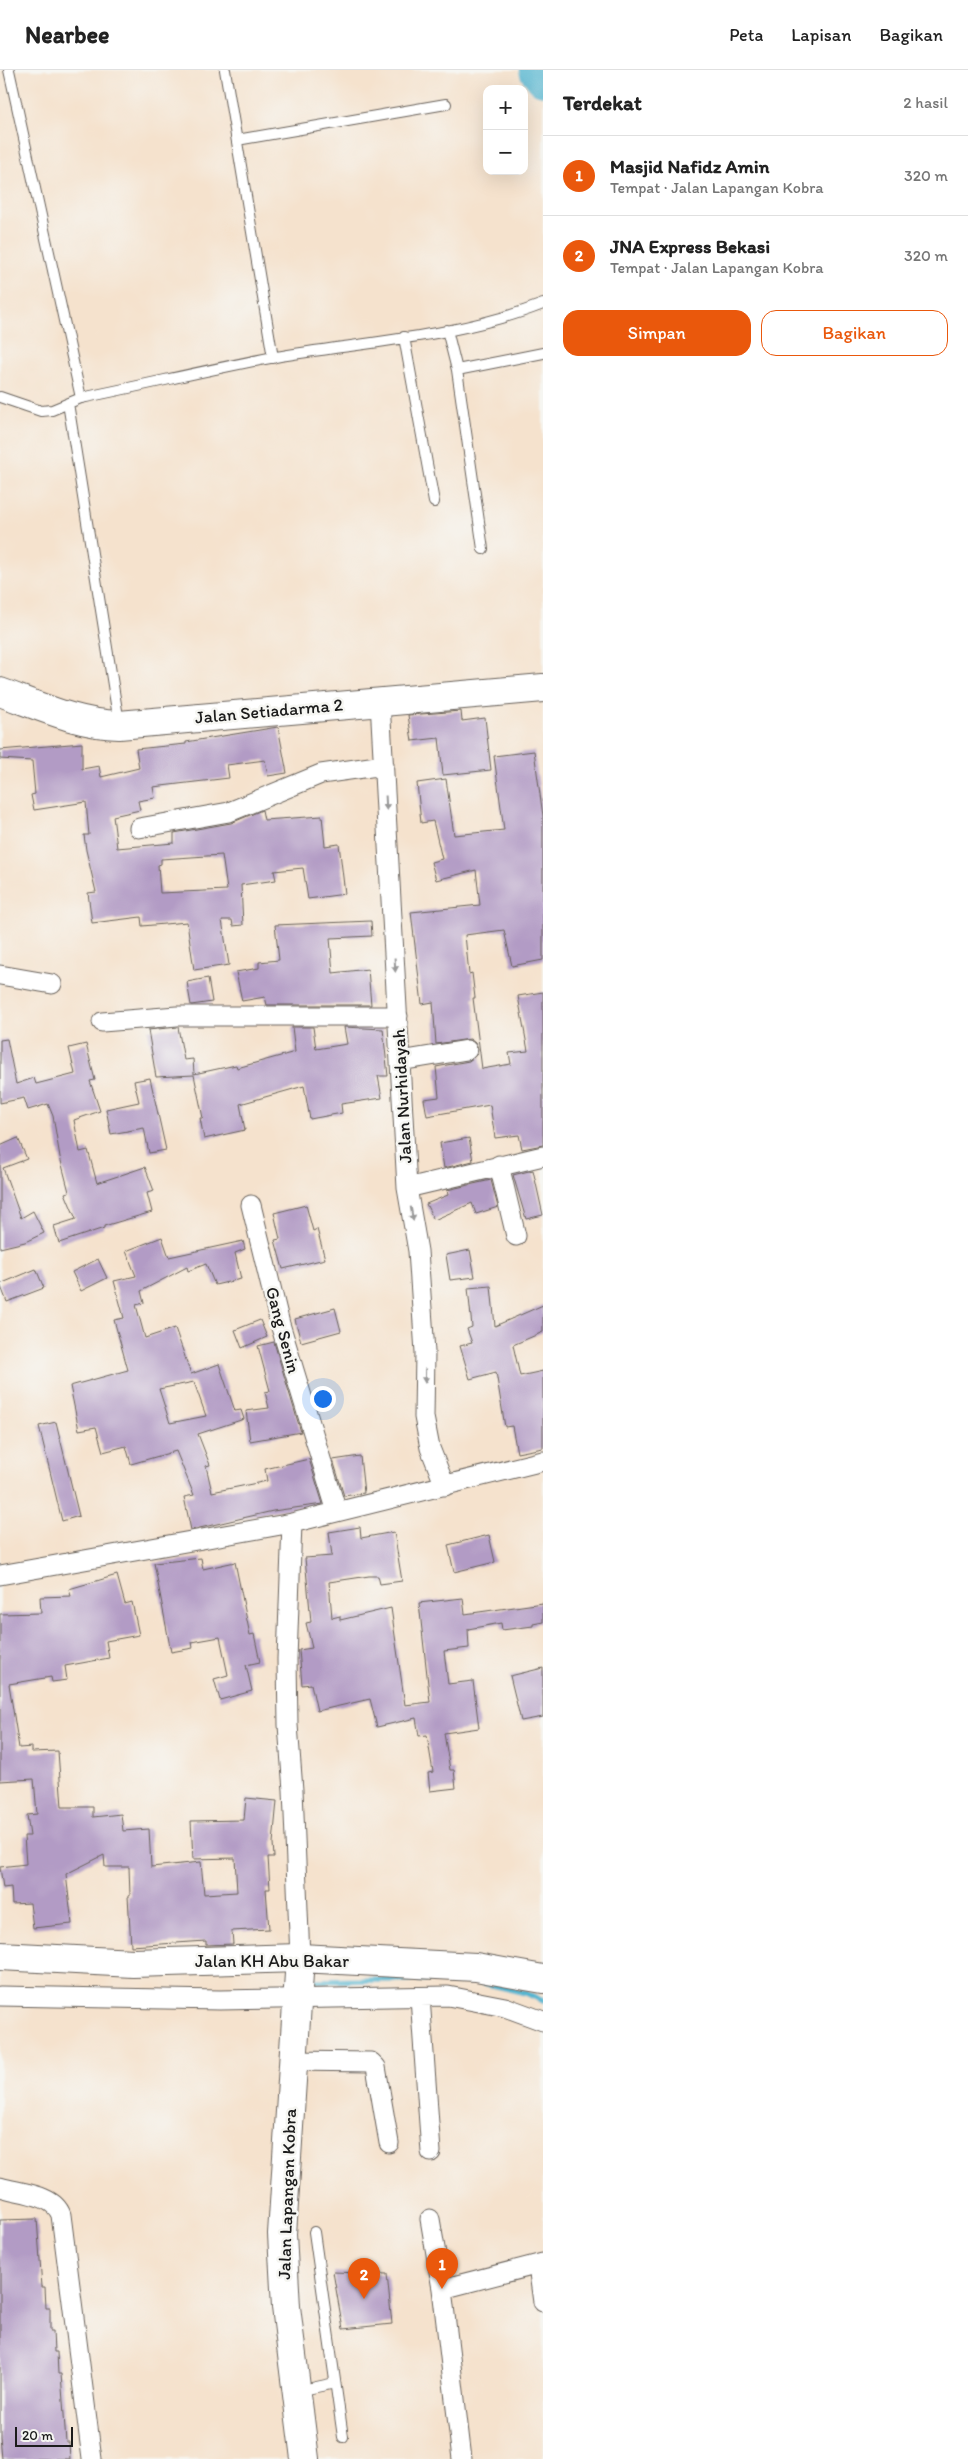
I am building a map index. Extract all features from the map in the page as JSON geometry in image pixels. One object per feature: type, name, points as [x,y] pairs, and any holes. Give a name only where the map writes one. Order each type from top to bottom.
[{"type":"street","name":"Jalan Setiadarma 2","points":[[0,692],[74,718],[102,724],[119,724],[543,688]]},
{"type":"street","name":"Jalan Nurhidayah","points":[[380,702],[407,1188],[418,1251],[425,1352],[424,1417],[430,1448],[445,1486]]},
{"type":"street","points":[[140,828],[229,812],[321,774],[384,764]]},
{"type":"street","points":[[0,976],[52,984]]},
{"type":"street","points":[[102,1022],[177,1016],[398,1016]]},
{"type":"street","points":[[400,1061],[467,1050]]},
{"type":"street","points":[[407,1188],[498,1165],[543,1156]]},
{"type":"street","points":[[498,1165],[516,1236]]},
{"type":"street","name":"Gang Senin","points":[[251,1205],[280,1324],[337,1512]]},
{"type":"street","points":[[0,1575],[292,1523],[543,1460]]},
{"type":"street","points":[[292,1523],[287,1659],[288,1725],[293,1790],[300,1958]]},
{"type":"street","name":"Jalan KH Abu Bakar","points":[[0,1956],[133,1963],[300,1958],[476,1967],[543,1979]]},
{"type":"street","name":"Jalan Lapangan Kobra","points":[[300,1958],[282,2234],[286,2307],[305,2459]]},
{"type":"street","points":[[0,1996],[220,2000],[448,1996],[505,2006],[543,2021]]},
{"type":"street","points":[[420,1997],[431,2152]]},
{"type":"street","points":[[292,2061],[371,2062],[376,2067],[389,2143]]},
{"type":"street","points":[[0,2187],[51,2201],[58,2206],[62,2215],[92,2459]]},
{"type":"street","points":[[430,2219],[442,2289],[462,2459]]},
{"type":"street","points":[[442,2289],[541,2265],[543,2302]]},
{"type":"lane","points":[[9,70],[81,398]]},
{"type":"lane","points":[[225,70],[273,358]]},
{"type":"lane","points":[[237,140],[446,104]]},
{"type":"lane","points":[[0,397],[41,411],[52,410],[81,398],[273,358],[447,330],[524,311],[543,304]]},
{"type":"lane","points":[[447,330],[457,370],[483,548]]},
{"type":"lane","points":[[404,337],[434,502]]},
{"type":"lane","points":[[457,370],[543,353]]},
{"type":"lane","points":[[68,403],[119,724]]},
{"type":"lane","points":[[314,2232],[343,2437]]},
{"type":"lane","points":[[297,2391],[335,2383]]},
{"type":"building","points":[[461,711],[462,721],[485,718],[491,770],[443,775],[439,738],[412,741],[408,715]]},
{"type":"building","points":[[278,727],[287,773],[268,776],[265,760],[227,765],[229,778],[153,787],[155,798],[138,801],[140,810],[113,816],[117,848],[174,843],[174,833],[231,823],[262,810],[264,820],[322,816],[325,846],[339,844],[345,894],[308,899],[303,868],[274,871],[276,880],[241,885],[243,925],[233,926],[232,920],[222,920],[229,965],[194,970],[187,922],[142,926],[141,917],[92,923],[88,893],[96,892],[84,835],[89,835],[86,802],[34,810],[31,795],[35,794],[32,761],[0,759],[0,750],[82,743],[82,769],[99,766],[101,777],[139,768],[136,749],[186,744],[186,742]],"holes":[[[222,855],[227,890],[160,893],[158,865],[161,864],[161,859]]]},
{"type":"building","points":[[534,751],[543,816],[543,960],[512,966],[504,930],[465,935],[469,974],[472,973],[475,998],[473,998],[482,1069],[511,1064],[509,1053],[528,1051],[518,996],[543,992],[543,1145],[522,1149],[519,1135],[495,1138],[490,1105],[427,1116],[424,1099],[439,1097],[436,1067],[469,1061],[477,1054],[478,1049],[470,1039],[436,1044],[433,1002],[422,1004],[411,912],[480,905],[476,870],[436,880],[431,862],[442,859],[433,821],[421,823],[417,783],[446,779],[454,835],[504,830],[494,756]]},
{"type":"building","points":[[371,921],[372,936],[330,938],[333,973],[368,969],[371,1005],[267,1005],[265,997],[242,1001],[236,972],[259,968],[259,962],[279,960],[275,925]]},
{"type":"building","points":[[208,978],[212,1002],[191,1005],[187,982]]},
{"type":"building","points":[[178,1027],[184,1060],[193,1059],[194,1074],[236,1065],[237,1068],[295,1052],[292,1027],[313,1027],[316,1049],[347,1044],[344,1027],[383,1029],[388,1076],[378,1076],[382,1098],[341,1104],[342,1113],[310,1119],[304,1086],[240,1104],[245,1130],[204,1139],[200,1118],[203,1118],[194,1075],[156,1077],[148,1030]]},
{"type":"building","points":[[7,1039],[16,1084],[34,1078],[36,1084],[75,1074],[69,1048],[86,1044],[95,1080],[90,1081],[100,1111],[74,1120],[80,1152],[88,1150],[97,1183],[145,1167],[154,1191],[147,1193],[152,1212],[104,1226],[104,1228],[59,1243],[54,1226],[76,1219],[65,1193],[69,1192],[60,1157],[53,1116],[48,1104],[28,1110],[24,1098],[0,1103],[0,1040]]},
{"type":"building","points":[[150,1078],[166,1150],[149,1153],[144,1128],[111,1134],[106,1109],[139,1102],[134,1081]]},
{"type":"building","points":[[18,1138],[27,1159],[3,1168],[21,1218],[33,1211],[44,1233],[25,1242],[0,1248],[0,1146]]},
{"type":"building","points":[[469,1138],[473,1161],[444,1168],[440,1143]]},
{"type":"building","points":[[533,1170],[543,1215],[526,1219],[513,1175]]},
{"type":"building","points":[[491,1180],[498,1207],[476,1214],[472,1203],[434,1220],[426,1204],[448,1195],[447,1190]]},
{"type":"building","points":[[306,1205],[313,1231],[317,1229],[325,1259],[283,1269],[275,1240],[280,1239],[274,1213]]},
{"type":"building","points":[[162,1237],[169,1257],[243,1241],[245,1249],[235,1253],[241,1279],[215,1285],[206,1264],[188,1271],[187,1267],[141,1291],[144,1303],[136,1305],[145,1338],[175,1328],[191,1374],[219,1364],[235,1411],[241,1410],[244,1419],[198,1434],[210,1465],[206,1466],[212,1492],[267,1481],[265,1469],[309,1459],[323,1504],[273,1511],[191,1530],[184,1497],[194,1495],[176,1451],[131,1464],[126,1446],[103,1452],[96,1427],[79,1430],[70,1386],[128,1370],[114,1320],[124,1318],[114,1281],[136,1276],[126,1251]],"holes":[[[194,1382],[206,1416],[170,1423],[159,1389]]]},
{"type":"building","points":[[470,1250],[475,1277],[450,1280],[446,1255]]},
{"type":"building","points":[[98,1259],[107,1278],[81,1291],[72,1272]]},
{"type":"building","points":[[36,1269],[44,1288],[7,1302],[0,1284]]},
{"type":"building","points":[[491,1286],[495,1326],[543,1305],[543,1332],[513,1345],[520,1376],[543,1371],[543,1448],[517,1453],[512,1426],[505,1427],[496,1372],[470,1379],[460,1346],[472,1343],[467,1329],[472,1327],[468,1288]]},
{"type":"building","points":[[335,1308],[341,1331],[301,1342],[295,1319]]},
{"type":"building","points":[[260,1320],[267,1337],[242,1348],[235,1330]]},
{"type":"building","points":[[274,1342],[301,1432],[250,1441],[246,1411],[269,1408],[265,1392],[270,1391],[258,1346]]},
{"type":"building","points":[[56,1422],[79,1516],[62,1521],[39,1426]]},
{"type":"building","points":[[360,1456],[364,1493],[344,1496],[333,1460]]},
{"type":"building","points":[[360,1527],[361,1538],[394,1532],[402,1581],[380,1584],[378,1576],[369,1576],[329,1582],[332,1618],[340,1616],[340,1620],[391,1608],[405,1705],[430,1702],[419,1603],[463,1598],[465,1614],[543,1603],[543,1622],[533,1624],[533,1626],[502,1630],[501,1623],[468,1629],[469,1648],[444,1651],[448,1684],[473,1681],[479,1728],[444,1733],[450,1770],[454,1770],[456,1788],[430,1791],[428,1773],[433,1772],[427,1735],[419,1736],[416,1718],[377,1727],[370,1699],[317,1711],[311,1684],[302,1685],[299,1650],[312,1648],[306,1623],[311,1622],[305,1558],[332,1556],[329,1532]]},
{"type":"building","points":[[489,1535],[495,1562],[454,1572],[448,1545]]},
{"type":"building","points":[[201,1558],[203,1569],[235,1562],[250,1635],[254,1634],[260,1662],[246,1665],[252,1691],[220,1700],[214,1679],[228,1675],[220,1637],[192,1642],[193,1648],[171,1652],[154,1563]]},
{"type":"building","points":[[117,1575],[125,1604],[132,1602],[139,1635],[106,1641],[109,1658],[65,1666],[67,1680],[52,1682],[51,1677],[9,1684],[19,1748],[32,1747],[32,1752],[58,1751],[62,1807],[93,1807],[93,1817],[121,1814],[123,1831],[149,1829],[151,1867],[201,1862],[204,1894],[237,1892],[235,1858],[193,1859],[191,1821],[244,1820],[246,1798],[277,1801],[273,1843],[274,1857],[268,1857],[270,1889],[266,1889],[269,1929],[232,1931],[233,1944],[206,1945],[206,1941],[131,1946],[128,1896],[130,1896],[129,1867],[105,1867],[104,1855],[66,1874],[72,1924],[33,1928],[30,1903],[12,1904],[11,1887],[3,1888],[0,1867],[26,1864],[24,1836],[30,1836],[27,1815],[37,1814],[34,1779],[0,1781],[0,1614],[41,1613],[40,1597],[71,1596],[69,1589]]},
{"type":"building","points":[[543,1668],[543,1717],[521,1721],[510,1676]]},
{"type":"building","points":[[37,2219],[42,2287],[45,2287],[46,2308],[50,2308],[50,2331],[53,2331],[54,2352],[57,2352],[58,2374],[61,2374],[66,2442],[69,2442],[70,2459],[2,2459],[0,2436],[0,2220]]},
{"type":"building","points":[[333,2272],[387,2274],[392,2324],[343,2329]]},
{"type":"waterway","points":[[536,70],[543,79]]},
{"type":"waterway","points":[[313,1981],[443,1979]]},
{"type":"waterway","points":[[467,1979],[526,1993],[543,2001]]},
{"type":"place","name":"Masjid Nafidz Amin","points":[[442,2289]]},
{"type":"place","name":"JNA Express Bekasi","points":[[364,2299]]}]
